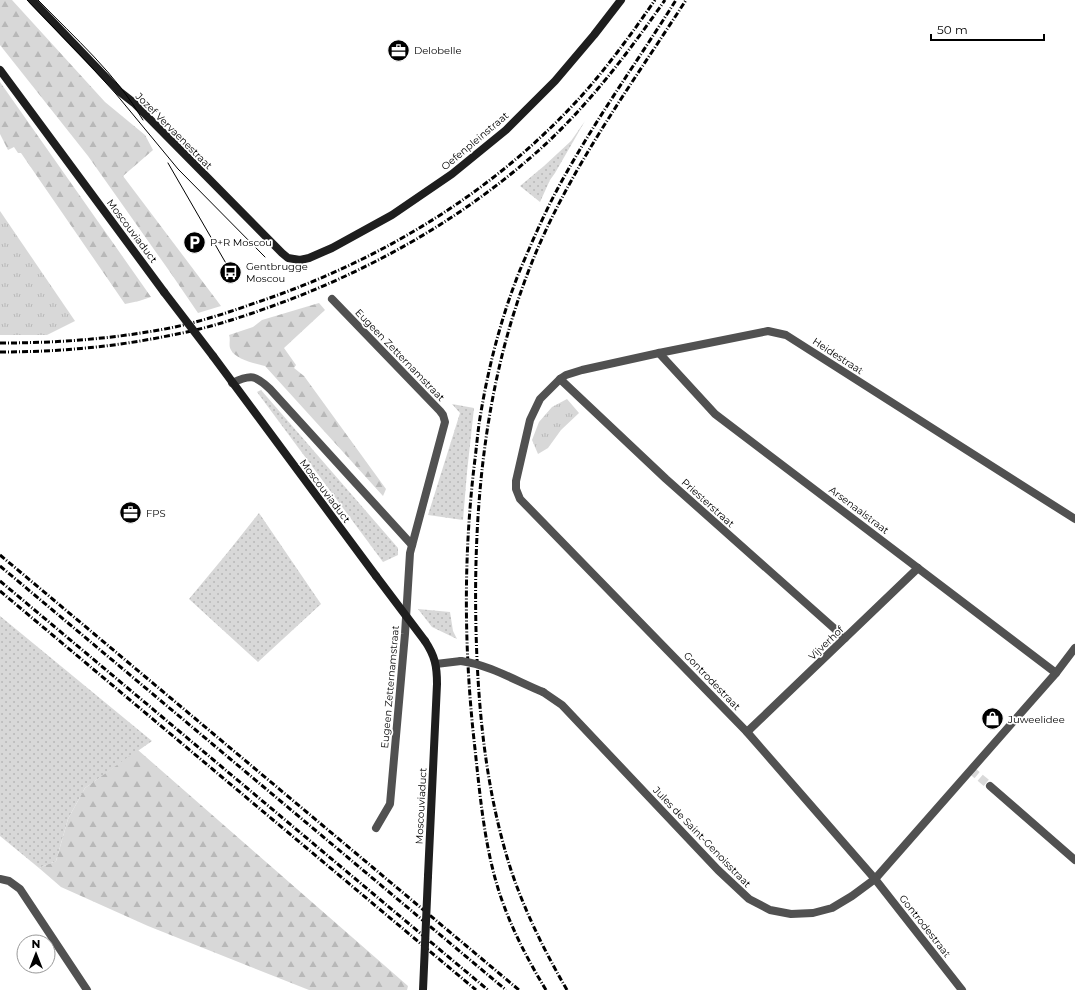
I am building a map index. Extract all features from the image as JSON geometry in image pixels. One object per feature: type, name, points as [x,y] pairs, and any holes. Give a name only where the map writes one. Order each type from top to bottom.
[{"type":"street","name":"Jozef Vervaenestraat","points":[[32,0],[120,92],[134,103],[282,253],[288,258],[300,260],[310,258]]},
{"type":"street","name":"Oefenpleinstraat","points":[[310,258],[332,248],[392,215],[452,174],[506,130],[555,81],[621,0]]},
{"type":"street","name":"Moscouviaduct","points":[[0,70],[425,641],[430,650],[436,664],[437,684],[423,990]]},
{"type":"street","name":"Eugeen Zetternamstraat","points":[[332,299],[411,380],[443,415],[445,422],[410,553],[405,634],[390,804],[376,828]]},
{"type":"street","name":"Heidestraat","points":[[560,379],[566,375],[582,370],[768,331],[786,335],[1075,520]]},
{"type":"street","name":"Arsenaalstraat","points":[[659,353],[715,414],[1056,673]]},
{"type":"street","points":[[232,383],[243,378],[252,377],[260,380],[270,388],[412,545]]},
{"type":"street","name":"Priesterstraat","points":[[560,379],[666,479],[845,638]]},
{"type":"street","name":"Gontrodestraat","points":[[560,379],[540,399],[530,420],[516,481],[516,489],[520,498],[747,732],[875,879],[962,990]]},
{"type":"street","name":"Vijverhof","points":[[747,732],[918,568]]},
{"type":"street","name":"Jules de Saint-Genoisstraat","points":[[436,664],[461,661],[473,662],[543,692],[562,705],[718,870],[749,899],[770,910],[792,914],[813,913],[832,908],[852,896],[875,879],[1056,673],[1075,648]]},
{"type":"street","points":[[990,786],[1075,860]]},
{"type":"street","points":[[0,879],[9,881],[20,889],[87,990]]},
{"type":"green space","points":[[0,0],[12,0],[105,102],[145,135],[153,150],[123,176],[221,306],[198,313],[88,156],[0,45]]},
{"type":"green space","points":[[0,82],[151,297],[125,304],[21,153],[18,153],[14,147],[8,150],[0,134]]},
{"type":"green space","points":[[585,121],[550,180],[540,202],[520,186],[571,141]]},
{"type":"green space","points":[[0,211],[75,321],[47,335],[0,335]]},
{"type":"green space","points":[[319,303],[325,310],[284,348],[296,365],[294,368],[304,376],[386,489],[383,496],[265,366],[237,356],[230,348],[229,335],[253,327],[262,320]]},
{"type":"green space","points":[[261,390],[398,548],[398,555],[383,562],[257,392]]},
{"type":"green space","points":[[567,399],[579,413],[561,430],[548,448],[538,454],[532,440],[539,422],[552,407]]},
{"type":"green space","points":[[452,404],[474,408],[463,520],[428,515],[460,413]]},
{"type":"green space","points":[[259,513],[321,604],[258,662],[189,599]]},
{"type":"green space","points":[[418,609],[450,612],[453,631],[457,639],[432,627]]},
{"type":"green space","points":[[0,616],[152,741],[85,788],[68,819],[56,861],[39,868],[0,836]]},
{"type":"green space","points":[[138,750],[408,986],[407,990],[309,990],[148,926],[61,887],[39,868],[56,861],[68,819],[85,788]]},
{"type":"tunnel","points":[[971,770],[990,786]]},
{"type":"tram line","points":[[27,0],[116,94],[178,169],[265,257]]},
{"type":"tram line","points":[[38,0],[108,72],[143,120]]},
{"type":"tram line","points":[[168,163],[231,272]]},
{"type":"railway","points":[[0,343],[106,338],[149,332],[192,323],[300,287],[386,247],[427,223],[466,197],[504,169],[540,138],[574,104],[596,79],[655,0]]},
{"type":"railway","points":[[0,352],[65,350],[108,346],[196,330],[267,308],[344,277],[381,259],[452,217],[519,168],[550,140],[582,107],[611,73],[665,0]]},
{"type":"railway","points":[[546,990],[518,939],[501,899],[489,852],[481,801],[471,713],[466,604],[468,532],[478,430],[488,376],[502,322],[513,287],[538,228],[558,188],[586,140],[676,0]]},
{"type":"railway","points":[[567,990],[536,932],[511,870],[502,841],[489,781],[481,721],[476,630],[477,533],[486,437],[494,389],[520,295],[537,250],[552,217],[606,122],[686,0]]},
{"type":"railway","points":[[0,555],[519,990]]},
{"type":"railway","points":[[0,566],[506,990]]},
{"type":"railway","points":[[0,581],[488,990]]},
{"type":"railway","points":[[0,591],[476,990]]},
{"type":"place","name":"Delobelle","points":[[398,50]]},
{"type":"place","name":"P+R Moscou","points":[[194,242]]},
{"type":"place","name":"Gentbrugge Moscou","points":[[231,272]]},
{"type":"place","name":"FPS","points":[[130,513]]},
{"type":"place","name":"Juweelidee","points":[[992,719]]}]
